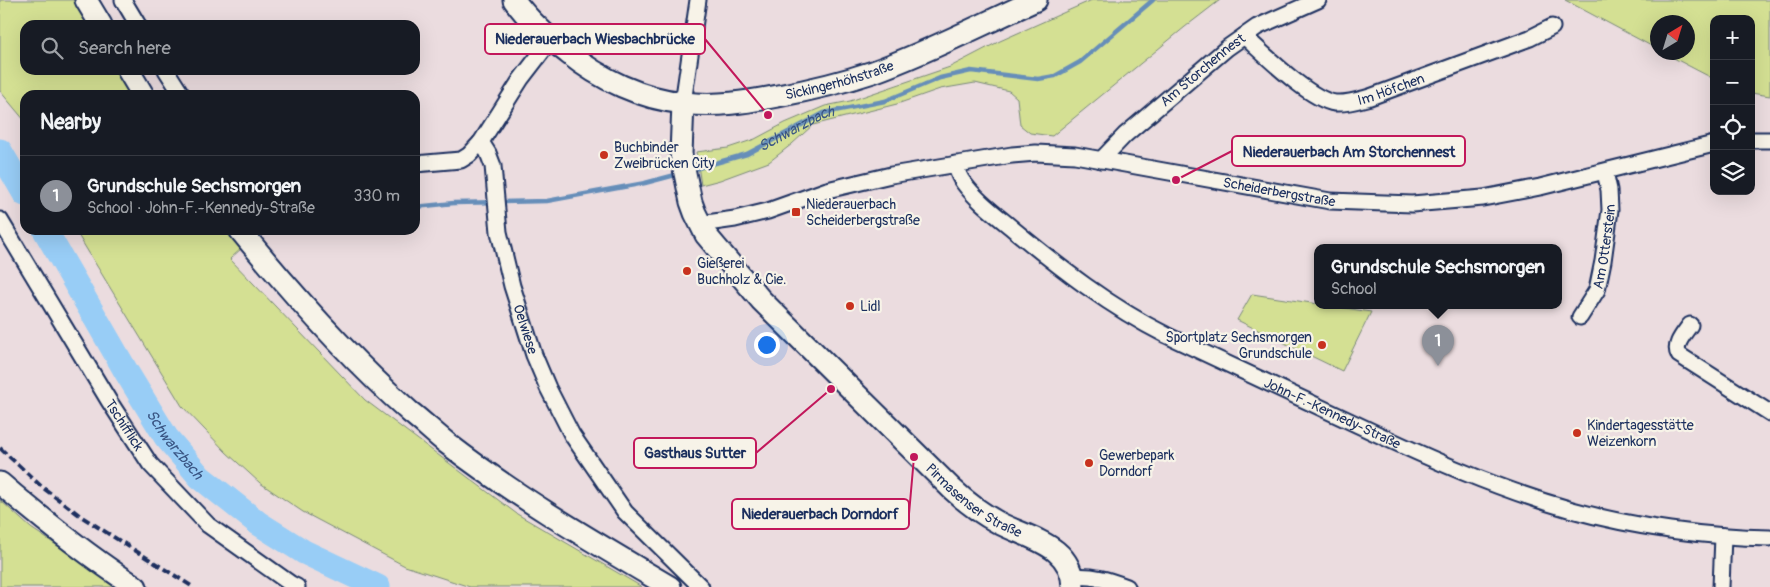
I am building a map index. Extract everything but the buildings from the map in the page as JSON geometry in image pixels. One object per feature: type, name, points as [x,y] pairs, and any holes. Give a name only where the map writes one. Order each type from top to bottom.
[{"type":"main road","points":[[86,0],[98,20]]},
{"type":"main road","name":"Sickingerhöhstraße","points":[[514,0],[526,16],[551,40],[609,80],[639,93],[683,103],[719,104],[758,100],[798,92],[871,72],[898,62],[1036,0]]},
{"type":"main road","points":[[131,75],[140,90]]},
{"type":"main road","name":"Pirmasenser Straße","points":[[683,103],[681,154],[687,187],[700,224],[722,255],[761,300],[952,489],[969,504],[998,522],[1033,538],[1061,555],[1068,563],[1073,582]]},
{"type":"main road","points":[[244,235],[332,337],[384,389],[446,443],[517,494],[670,587]]},
{"type":"main road","points":[[0,483],[46,523],[102,565],[136,587]]},
{"type":"street","points":[[123,0],[135,20]]},
{"type":"street","name":"Pirmasenser Straße","points":[[683,103],[698,0]]},
{"type":"street","name":"Am Storchennest","points":[[1101,160],[1125,135],[1227,48],[1257,27],[1318,0]]},
{"type":"street","name":"Im Höfchen","points":[[1244,36],[1317,98],[1338,103],[1352,102],[1370,97],[1530,38],[1552,27]]},
{"type":"street","points":[[420,164],[461,160],[469,156],[481,142],[520,79],[551,40]]},
{"type":"street","points":[[169,75],[179,90]]},
{"type":"street","points":[[1755,140],[1770,140]]},
{"type":"street","name":"Oelwiese","points":[[481,142],[491,160],[495,182],[499,232],[512,286],[524,327],[548,388],[572,435],[625,512],[701,587]]},
{"type":"street","name":"Scheiderbergstraße","points":[[700,224],[735,219],[768,211],[855,182],[955,164],[1036,153],[1075,155],[1330,201],[1412,204],[1483,198],[1605,172],[1710,145]]},
{"type":"street","name":"John-F.-Kennedy-Straße","points":[[955,164],[961,179],[970,191],[1048,258],[1117,308],[1157,330],[1440,463],[1500,488],[1574,511],[1663,529],[1723,536],[1770,538]]},
{"type":"street","name":"Am Otterstein","points":[[1580,317],[1597,290],[1603,261],[1610,210],[1609,190],[1605,172]]},
{"type":"street","name":"Tschifflick","points":[[0,220],[110,402],[150,464],[208,525],[297,587]]},
{"type":"street","points":[[1690,325],[1676,346],[1679,355],[1770,413]]},
{"type":"street","points":[[1721,587],[1723,536]]},
{"type":"street","points":[[1073,582],[1086,576],[1098,577],[1126,587]]},
{"type":"green space","points":[[0,0],[76,0],[87,20],[20,20],[20,75],[118,75],[129,90],[20,90],[20,115],[0,91]]},
{"type":"green space","points":[[1092,0],[1220,0],[1052,136],[1030,133],[1020,125],[1017,98],[1009,91],[975,83],[940,89],[897,104],[813,125],[769,162],[701,185],[696,152],[728,148],[755,139],[785,123],[825,106],[850,101],[950,67],[1000,41]]},
{"type":"green space","points":[[1565,0],[1770,0],[1770,96],[1755,94],[1755,15],[1710,15],[1710,77],[1677,60],[1695,60],[1695,15],[1650,15],[1650,45]]},
{"type":"green space","points":[[78,235],[233,235],[243,247],[230,259],[365,400],[517,514],[642,587],[470,587],[405,566],[303,512],[260,483],[226,452],[182,406]]},
{"type":"green space","name":"Sportplatz Sechsmorgen Grundschule","points":[[1252,294],[1314,303],[1314,309],[1351,309],[1371,312],[1342,371],[1237,320]]},
{"type":"green space","points":[[0,500],[31,528],[119,587],[0,587]]},
{"type":"waterway","name":"Schwarzbach","points":[[691,170],[747,154],[824,113],[885,101],[940,78],[971,71],[1038,79],[1055,76],[1080,62],[1153,0]]},
{"type":"waterway","name":"Schwarzbach","points":[[0,151],[20,185]]},
{"type":"waterway","name":"Schwarzbach","points":[[7,162],[20,166]]},
{"type":"waterway","name":"Schwarzbach","points":[[420,206],[454,203],[547,201],[645,183],[679,174]]},
{"type":"waterway","name":"Schwarzbach","points":[[48,235],[166,437],[200,477],[258,523],[304,552],[378,587]]},
{"type":"railway","points":[[0,448],[42,487],[82,517],[193,587]]},
{"type":"place","name":"Niederauerbach Wiesbachbrücke","points":[[768,115]]},
{"type":"place","name":"Buchbinder Zweibrücken City","points":[[604,155]]},
{"type":"place","name":"Niederauerbach Am Storchennest","points":[[1176,180]]},
{"type":"place","name":"Niederauerbach Scheiderbergstraße","points":[[796,212]]},
{"type":"place","name":"Gießerei Buchholz & Cie.","points":[[687,271]]},
{"type":"place","name":"Lidl","points":[[850,306]]},
{"type":"place","name":"Sportplatz Sechsmorgen Grundschule","points":[[1322,345]]},
{"type":"place","name":"Grundschule Sechsmorgen","points":[[1438,366]]},
{"type":"place","name":"Gasthaus Sutter","points":[[831,389]]},
{"type":"place","name":"Kindertagesstätte Weizenkorn","points":[[1577,433]]},
{"type":"place","name":"Niederauerbach Dorndorf","points":[[914,457]]},
{"type":"place","name":"Gewerbepark Dorndorf","points":[[1089,463]]}]
